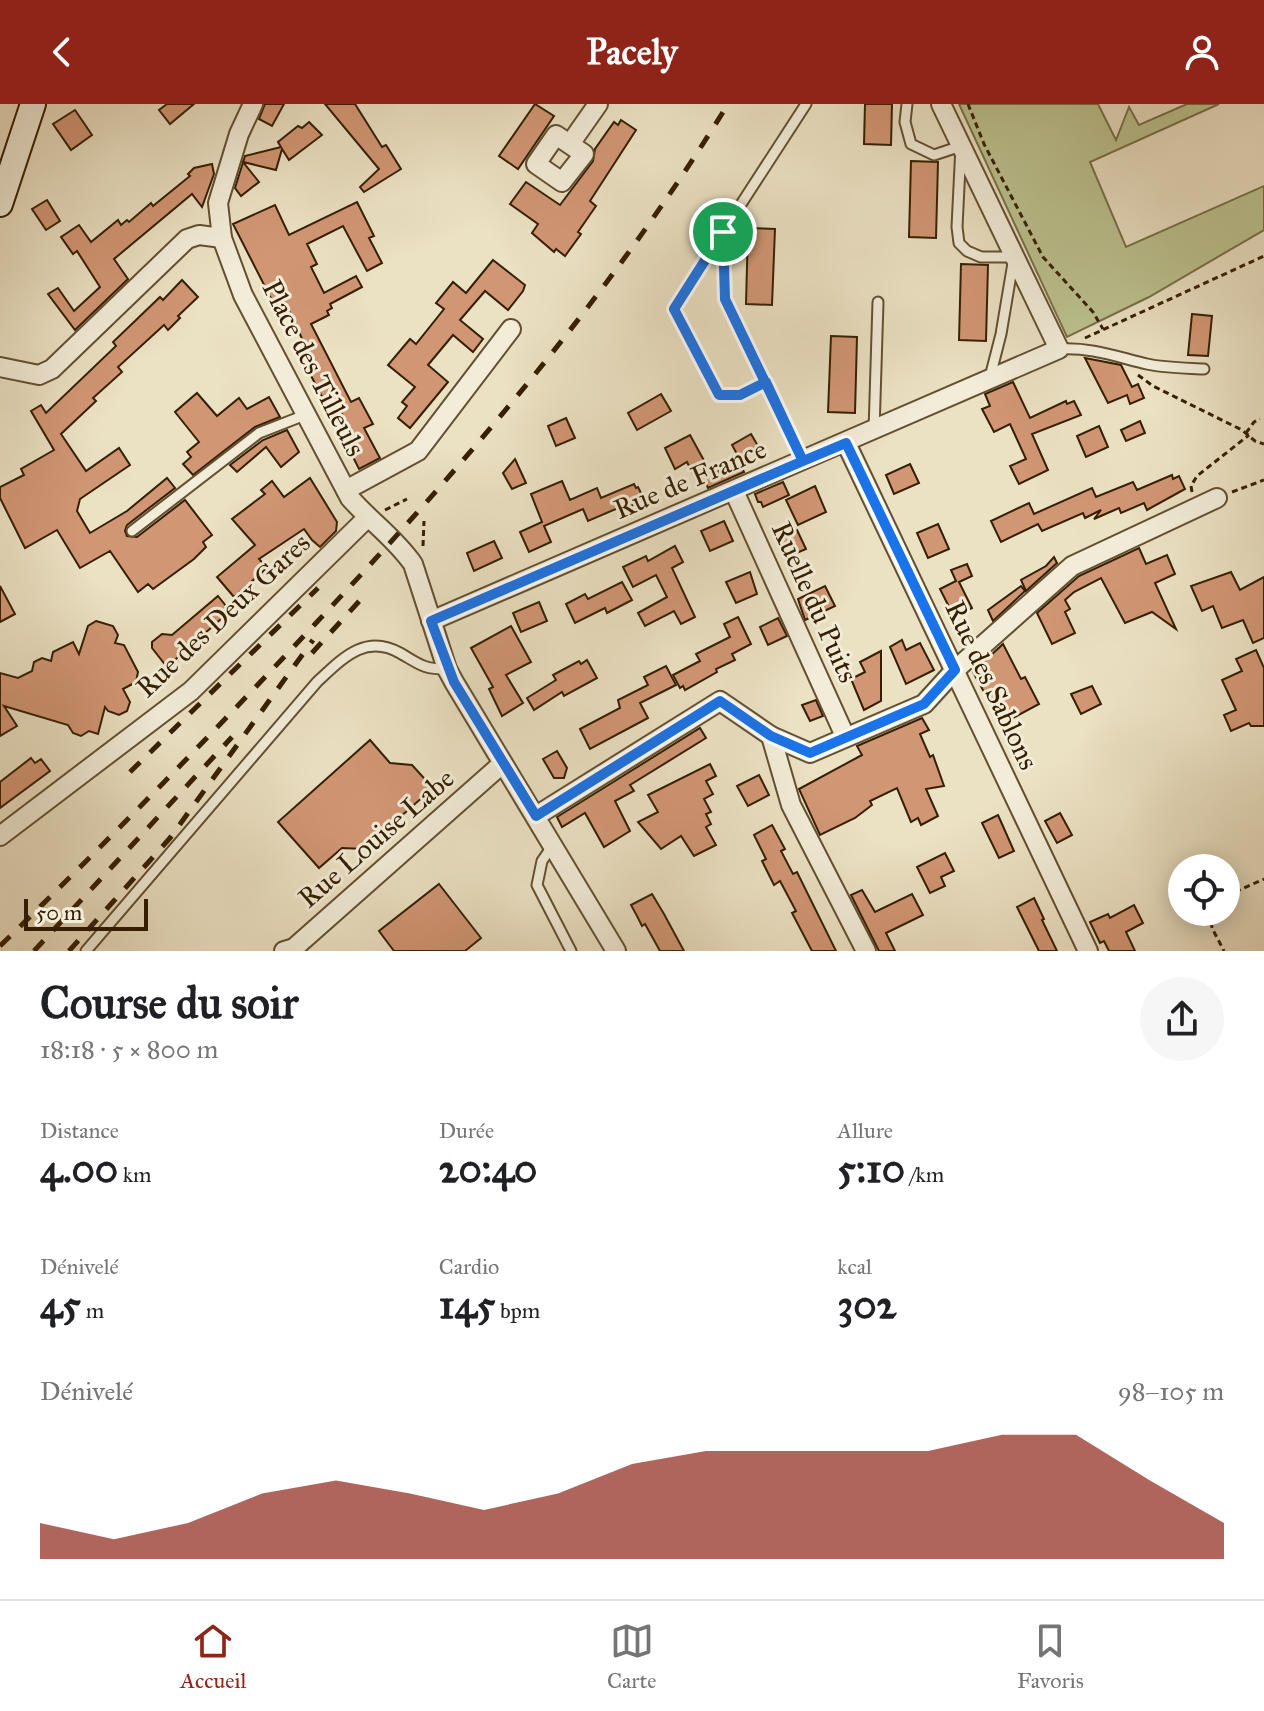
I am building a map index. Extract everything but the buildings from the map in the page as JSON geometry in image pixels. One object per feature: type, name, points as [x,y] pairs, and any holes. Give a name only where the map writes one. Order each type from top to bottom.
[{"type":"street","points":[[0,204],[33,104]]},
{"type":"street","points":[[0,367],[39,375],[52,369],[187,239],[218,203],[239,134],[253,104]]},
{"type":"street","points":[[570,144],[598,104]]},
{"type":"street","points":[[941,104],[1059,349]]},
{"type":"street","name":"Place des Tilleuls","points":[[218,203],[222,238],[243,295],[305,415],[346,490],[374,515],[413,564],[447,669],[616,951]]},
{"type":"street","points":[[187,239],[199,235],[222,238]]},
{"type":"street","points":[[346,490],[418,451],[511,329]]},
{"type":"street","name":"Rue de France","points":[[431,621],[1059,349]]},
{"type":"street","name":"Rue des Sablons","points":[[846,443],[1088,951]]},
{"type":"street","name":"Ruelle du Puits","points":[[734,491],[845,736]]},
{"type":"street","points":[[536,816],[720,701],[771,736],[810,753],[924,704],[955,670],[1072,566],[1217,498]]},
{"type":"street","name":"Rue des Deux Gares","points":[[0,836],[191,691],[374,515]]},
{"type":"street","points":[[771,736],[791,805],[866,951]]},
{"type":"street","name":"Rue Louise Labe","points":[[290,950],[502,764]]},
{"type":"lane","points":[[766,382],[740,395],[719,395],[674,309],[806,104]]},
{"type":"lane","points":[[907,104],[905,122],[911,144],[934,155],[961,146],[959,243],[967,251],[981,257],[1014,257],[1001,334],[989,380]]},
{"type":"lane","points":[[723,232],[725,299],[803,461]]},
{"type":"lane","points":[[874,431],[878,302]]},
{"type":"lane","points":[[1059,349],[1080,348],[1146,363],[1204,369]]},
{"type":"lane","points":[[132,531],[259,433],[305,415]]},
{"type":"lane","points":[[86,951],[317,682],[346,656],[363,648],[382,645],[425,669],[447,669]]},
{"type":"lane","points":[[553,845],[542,861],[537,885],[571,951]]},
{"type":"path","points":[[968,104],[984,144],[1043,257],[1093,312],[1103,329]]},
{"type":"path","points":[[1059,349],[1264,256]]},
{"type":"path","points":[[1130,357],[1142,380],[1264,444]]},
{"type":"path","points":[[1197,507],[1191,486],[1193,481],[1248,434],[1254,422],[1260,419]]},
{"type":"path","points":[[1217,498],[1264,480]]},
{"type":"path","points":[[374,515],[407,499]]},
{"type":"path","points":[[424,521],[423,544],[427,546],[427,551]]},
{"type":"path","points":[[1240,890],[1264,879]]},
{"type":"path","points":[[1212,926],[1224,951]]},
{"type":"green space","points":[[959,104],[1098,104],[1116,140],[1129,107],[1139,125],[1187,104],[1219,104],[1090,162],[1126,247],[1264,186],[1264,230],[1149,297],[1067,337]]},
{"type":"railway","points":[[0,946],[199,746],[428,501],[586,309],[636,242],[728,104]]},
{"type":"railway","points":[[130,772],[318,588]]},
{"type":"railway","points":[[312,653],[363,597]]},
{"type":"railway","points":[[69,951],[170,838],[313,640]]},
{"type":"railway","points":[[34,951],[232,737]]},
{"type":"route","points":[[723,232],[674,309],[719,395],[740,395],[766,382],[803,461],[846,443],[955,670],[924,704],[810,753],[771,736],[720,701],[536,816],[447,669],[431,621],[803,461],[766,382],[725,299],[723,232]]}]
